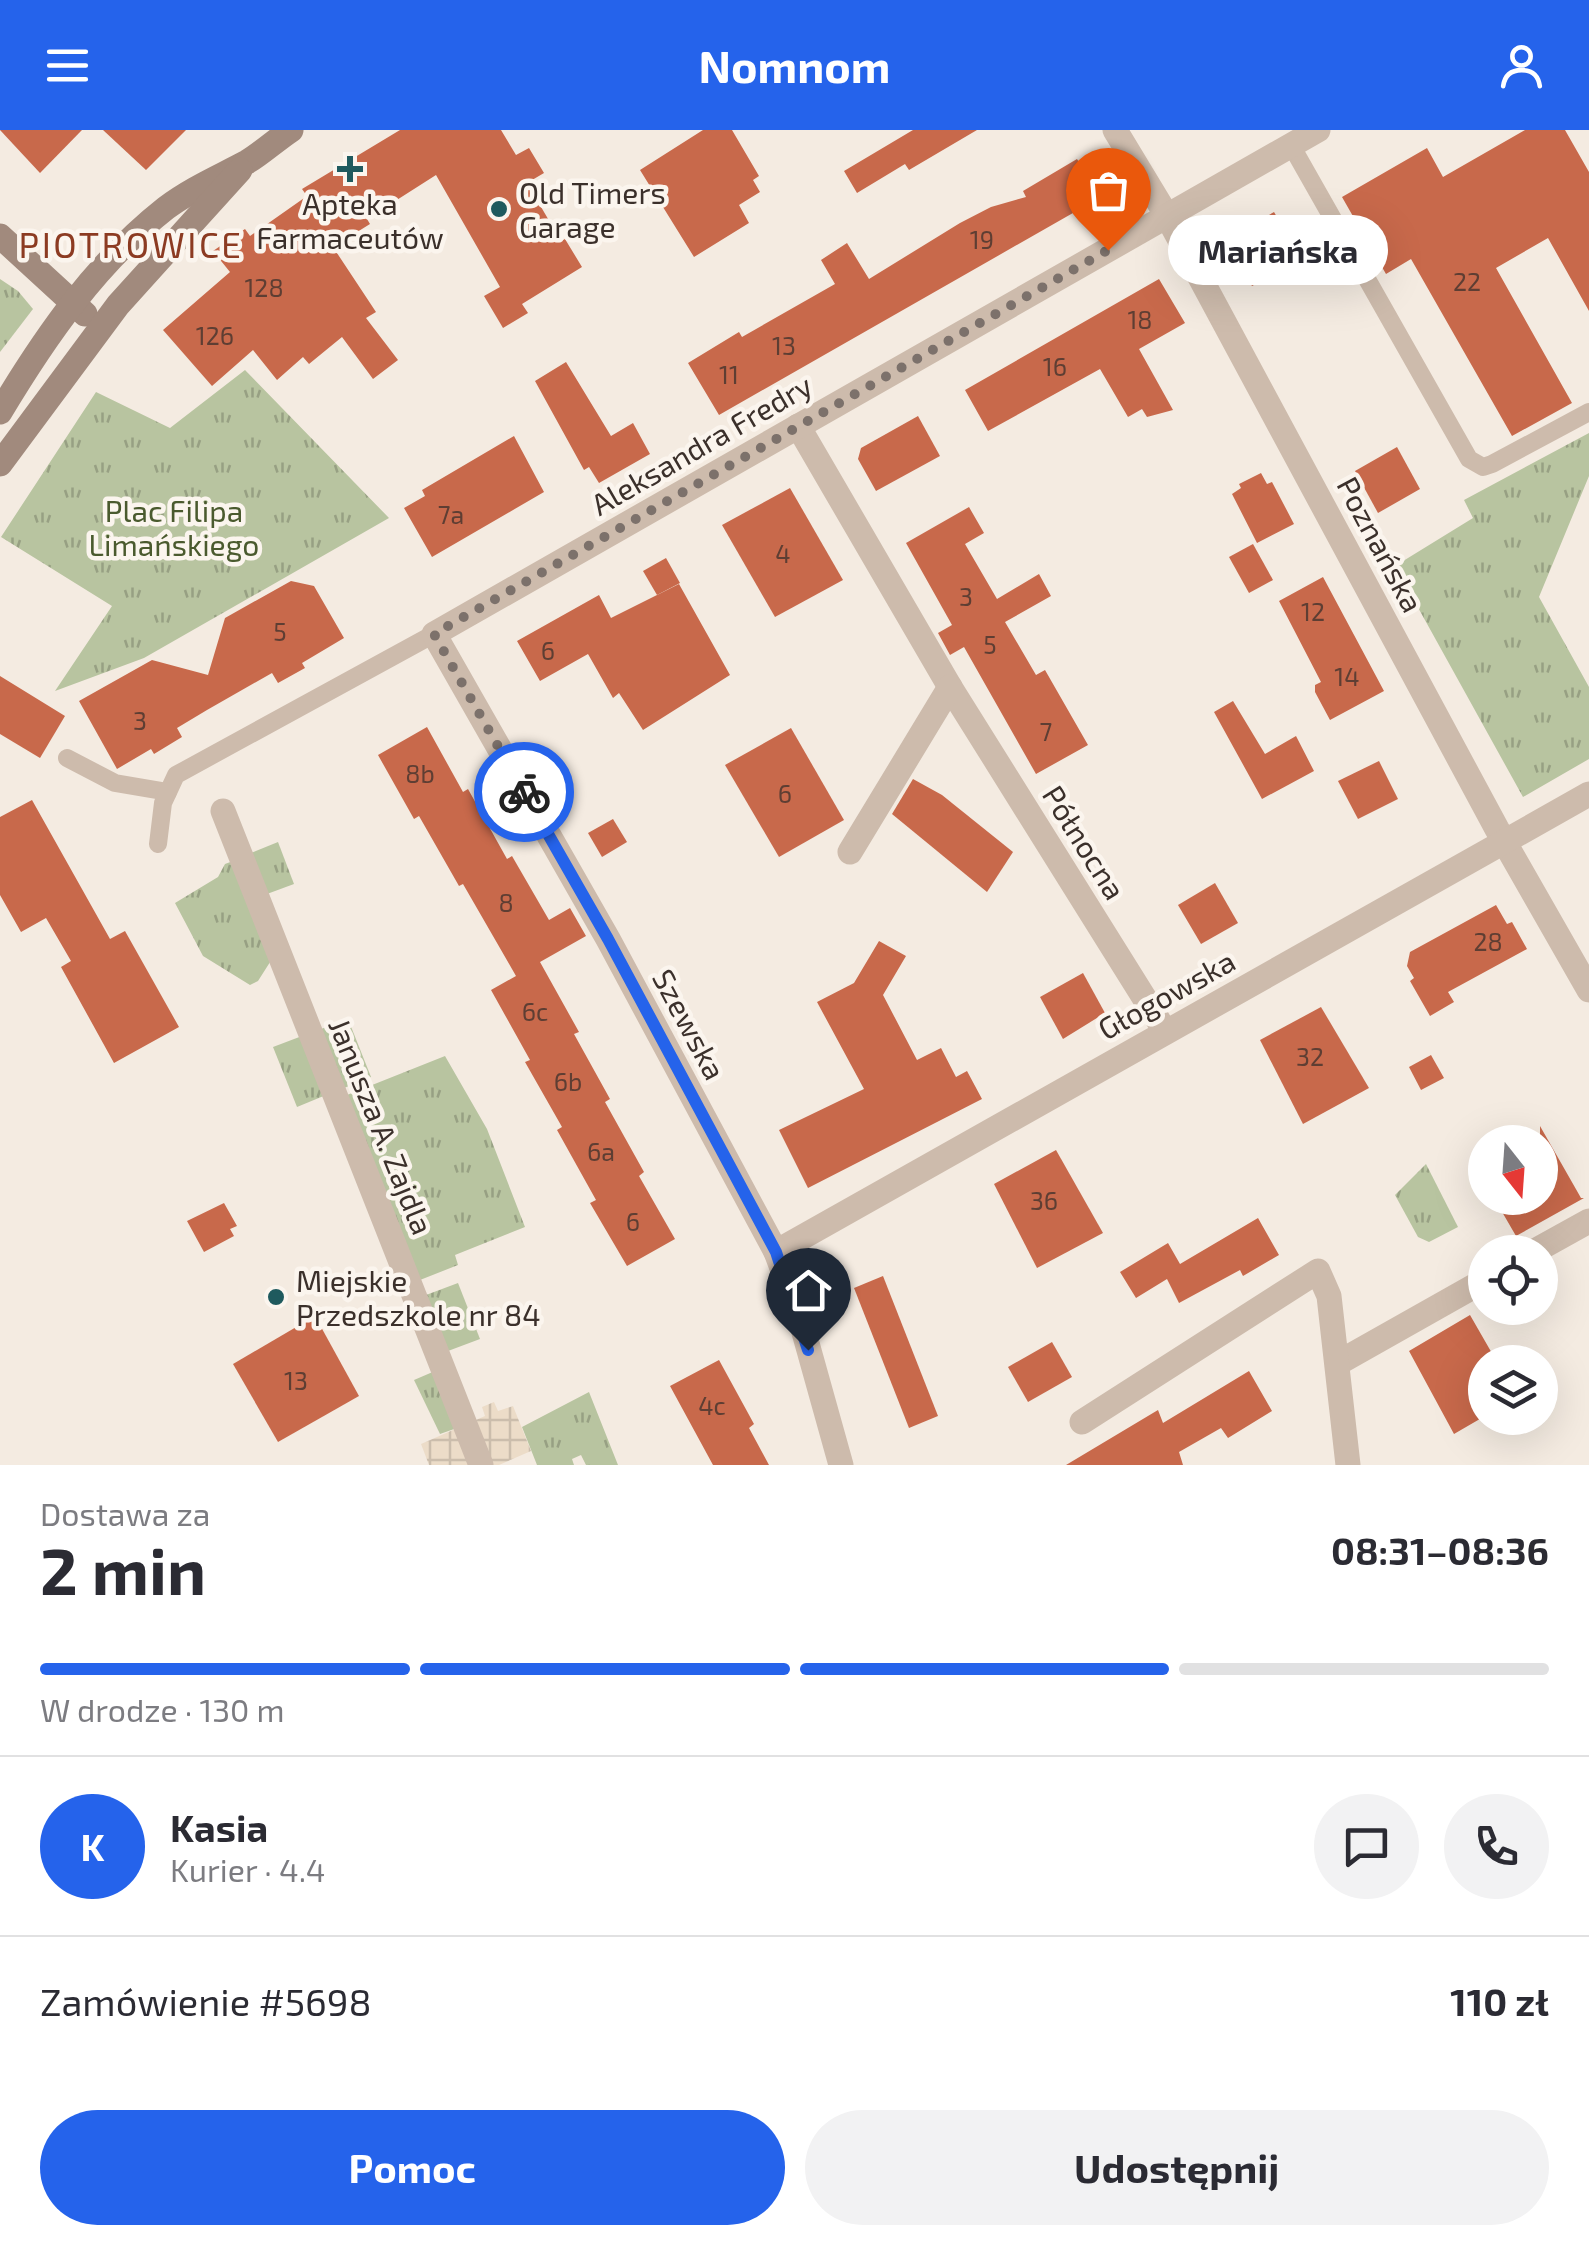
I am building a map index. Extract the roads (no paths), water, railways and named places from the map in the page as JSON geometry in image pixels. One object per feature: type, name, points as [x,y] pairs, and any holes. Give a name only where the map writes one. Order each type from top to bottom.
[{"type":"street","points":[[0,412],[46,340],[97,274],[166,208],[291,130]]},
{"type":"street","name":"Poznańska","points":[[1115,130],[1167,216],[1589,990]]},
{"type":"street","name":"Aleksandra Fredry","points":[[434,634],[1318,130]]},
{"type":"street","points":[[0,464],[99,329],[248,160]]},
{"type":"street","points":[[0,236],[99,329]]},
{"type":"street","name":"Północna","points":[[798,426],[950,687],[1165,1031]]},
{"type":"street","name":"Szewska","points":[[434,634],[608,939],[776,1252],[798,1311],[841,1465]]},
{"type":"street","points":[[850,852],[950,687]]},
{"type":"street","name":"Głogowska","points":[[776,1252],[1589,794]]},
{"type":"street","name":"Janusza A. Zajdla","points":[[223,812],[482,1465]]},
{"type":"street","points":[[1558,1238],[1589,1221]]},
{"type":"street","points":[[1082,1422],[1318,1271],[1330,1296],[1348,1465]]},
{"type":"street","points":[[1338,1363],[1468,1290]]},
{"type":"lane","points":[[1291,145],[1469,459],[1483,466],[1492,464],[1589,412]]},
{"type":"lane","name":"Aleksandra Fredry","points":[[168,792],[176,775],[434,634]]},
{"type":"lane","points":[[67,758],[115,784],[168,792],[158,844]]},
{"type":"place","name":"Apteka Farmaceutów","points":[[350,169]]},
{"type":"place","name":"Old Timers Garage","points":[[499,209]]},
{"type":"place","name":"Mariańska","points":[[1108,250]]},
{"type":"place","name":"Miejskie Przedszkole nr 84","points":[[276,1297]]},
{"type":"district","name":"PIOTROWICE","points":[[131,244]]},
{"type":"park label","name":"Plac Filipa Limańskiego","points":[[174,527]]}]
